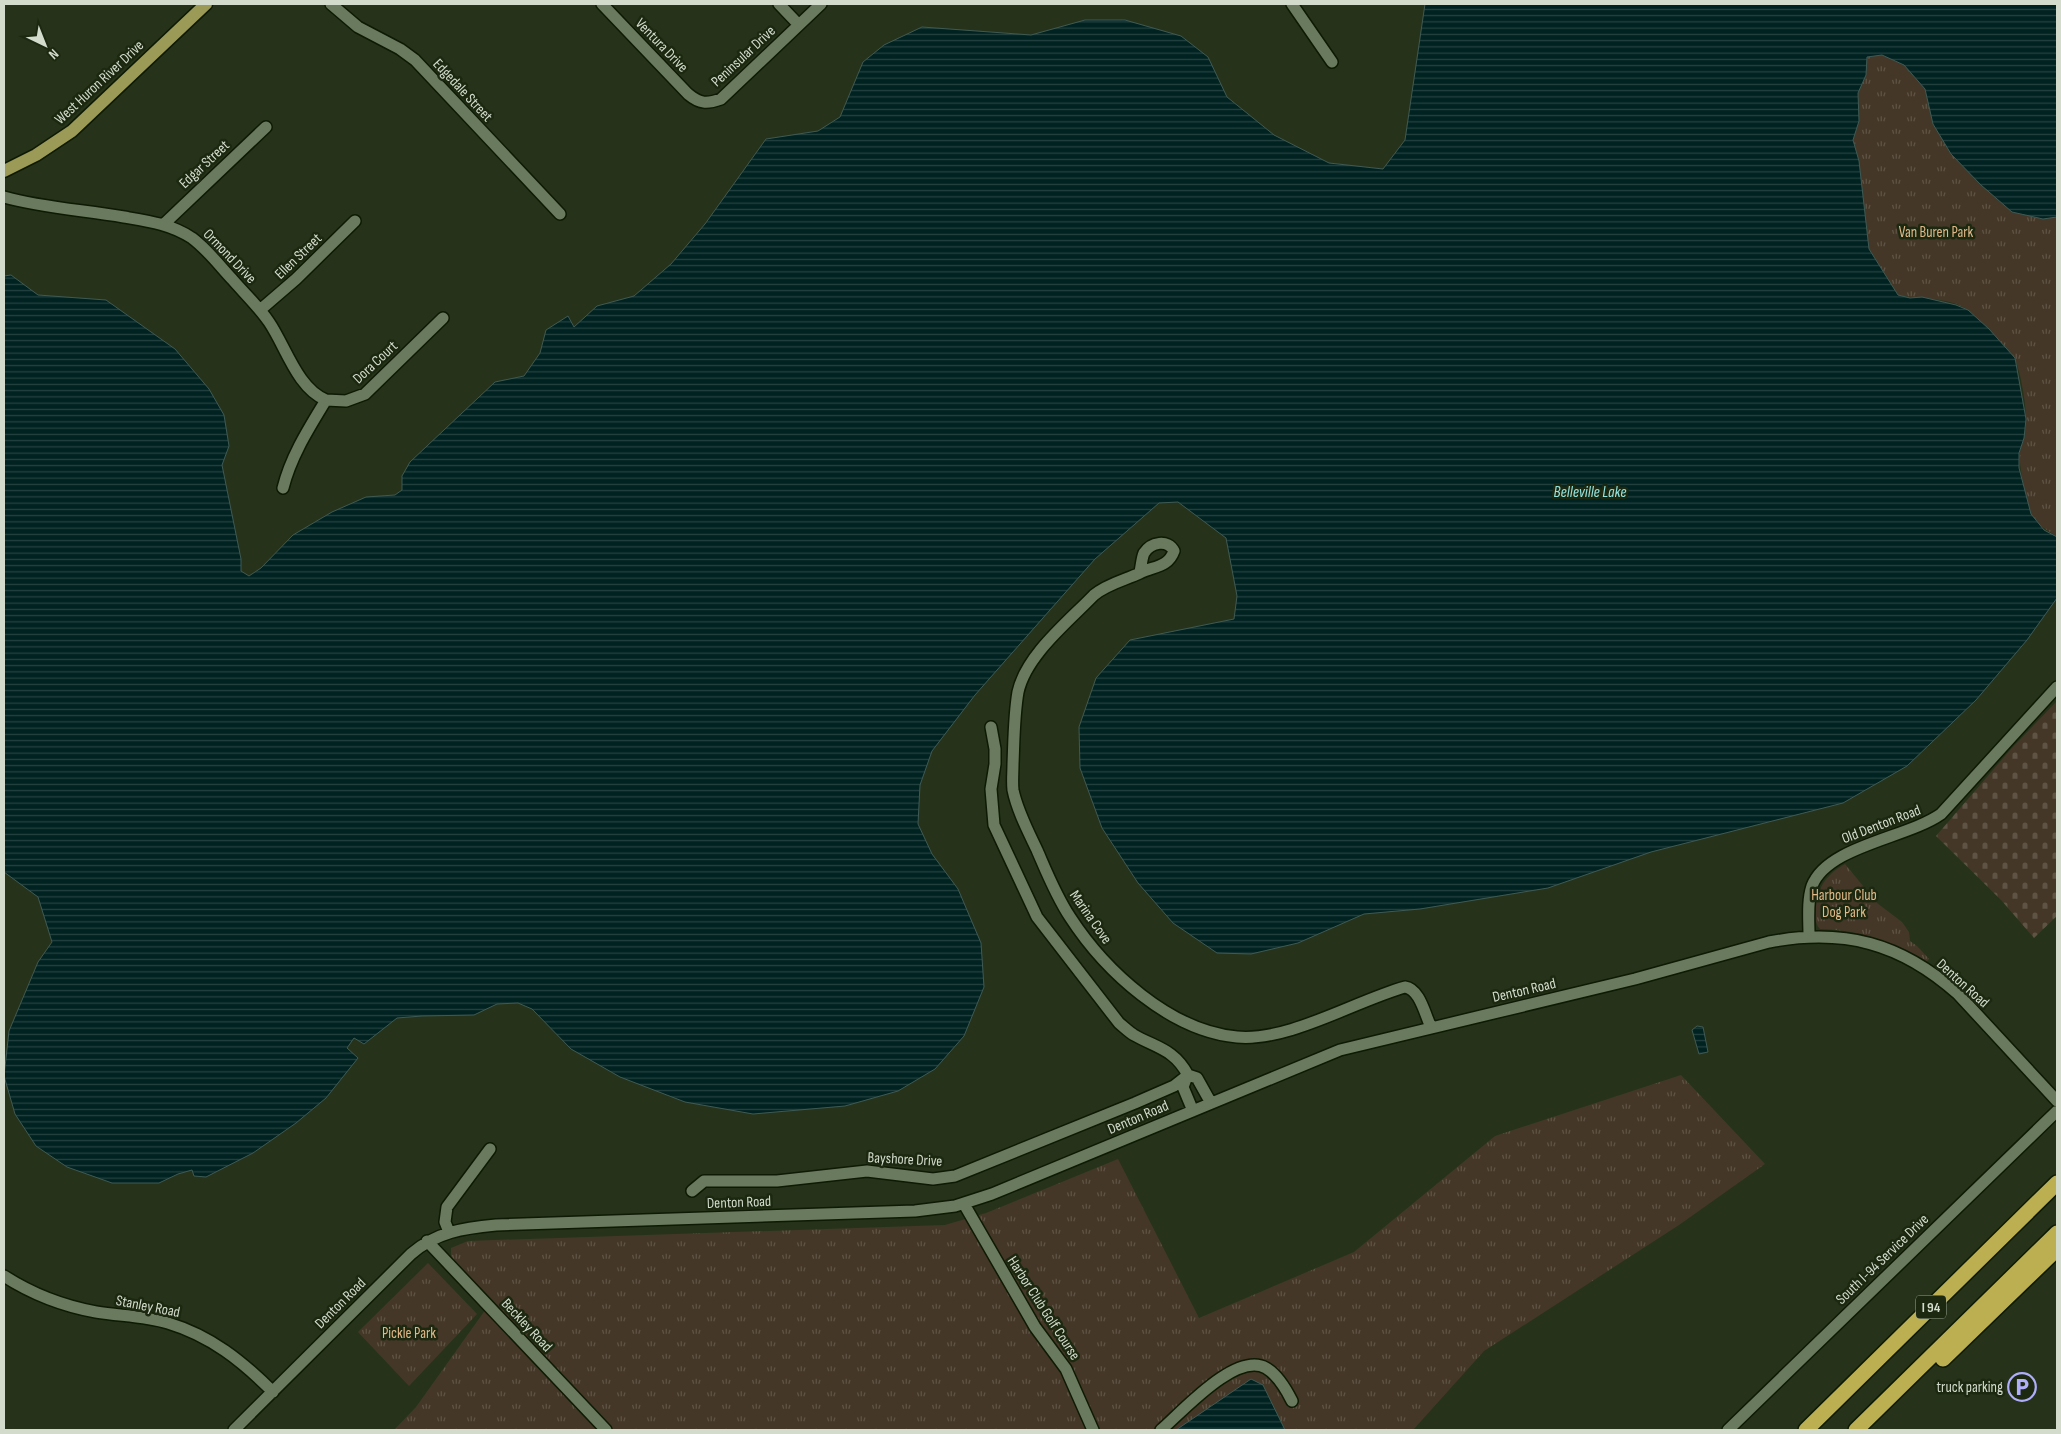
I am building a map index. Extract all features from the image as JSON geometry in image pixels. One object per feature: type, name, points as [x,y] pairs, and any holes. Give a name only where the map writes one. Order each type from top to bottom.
[{"type":"highway","name":"I 94","points":[[1806,1430],[2057,1183]]},
{"type":"highway","name":"I 94","points":[[1856,1430],[2057,1233]]},
{"type":"highway","points":[[1871,1430],[2057,1249]]},
{"type":"main road","name":"West Huron River Drive","points":[[4,171],[36,155],[72,131],[206,4]]},
{"type":"street","name":"Edgedale Street","points":[[331,4],[358,27],[400,49],[415,60],[560,214]]},
{"type":"street","name":"Ventura Drive","points":[[602,4],[688,94],[696,101],[703,103]]},
{"type":"street","points":[[779,4],[799,25]]},
{"type":"street","name":"Peninsular Drive","points":[[703,103],[711,103],[721,99],[821,4]]},
{"type":"street","points":[[1292,4],[1332,62]]},
{"type":"street","name":"Edgar Street","points":[[164,224],[266,127]]},
{"type":"street","name":"Ormond Drive","points":[[4,197],[45,206],[164,224],[180,231],[200,245],[260,310],[275,332],[304,384],[315,394],[326,400]]},
{"type":"street","name":"Ellen Street","points":[[260,310],[296,279],[354,221]]},
{"type":"street","name":"Dora Court","points":[[326,400],[346,401],[365,394],[443,318]]},
{"type":"street","points":[[284,488],[286,476],[294,455],[326,400]]},
{"type":"street","name":"Marina Cove","points":[[1140,572],[1118,584],[1105,587],[1094,595],[1037,654],[1026,672],[1018,692],[1013,788],[1030,835],[1058,897],[1069,916],[1097,953],[1131,986],[1180,1020],[1211,1032],[1238,1038],[1271,1035],[1406,987],[1409,987],[1416,993],[1430,1028]]},
{"type":"street","name":"Old Denton Road","points":[[1809,936],[1810,893],[1815,880],[1824,867],[1840,857],[1924,825],[1941,814],[2057,687]]},
{"type":"street","points":[[990,726],[995,749],[991,789],[994,825],[1038,917],[1118,1023],[1134,1034],[1172,1054],[1183,1065],[1188,1075],[1197,1078],[1211,1103]]},
{"type":"street","name":"Denton Road","points":[[234,1430],[411,1254],[427,1241],[449,1232],[496,1225],[915,1211],[964,1204],[1333,1053],[1635,979],[1769,942],[1809,936],[1841,937],[1872,944],[1898,953],[1926,968],[1958,994],[2057,1102]]},
{"type":"street","points":[[1188,1075],[1183,1087],[1193,1111]]},
{"type":"street","name":"Bayshore Drive","points":[[692,1191],[704,1181],[777,1181],[867,1171],[933,1179],[955,1176],[1135,1103],[1174,1086],[1188,1075]]},
{"type":"street","name":"South I-94 Service Drive","points":[[1728,1430],[2057,1111]]},
{"type":"street","points":[[449,1232],[445,1222],[447,1207],[490,1149]]},
{"type":"street","name":"Harbor Club Golf Course","points":[[964,1204],[1035,1326],[1066,1369],[1093,1430]]},
{"type":"street","name":"Beckley Road","points":[[427,1241],[606,1430]]},
{"type":"street","name":"Stanley Road","points":[[4,1276],[35,1294],[70,1306],[97,1312],[150,1318],[190,1330],[234,1355],[273,1392]]},
{"type":"street","points":[[1161,1430],[1223,1377],[1248,1365],[1259,1366],[1272,1373],[1286,1389],[1292,1401]]},
{"type":"green space","name":"Van Buren Park","points":[[1882,55],[1904,65],[1925,89],[1933,124],[1951,154],[1981,185],[2012,212],[2043,219],[2057,217],[2057,537],[2034,519],[2027,503],[2020,457],[2026,428],[2026,412],[2021,380],[2015,359],[1968,310],[1942,300],[1898,295],[1869,249],[1859,161],[1853,140],[1859,121],[1858,93],[1866,75],[1866,57]]},
{"type":"green space","points":[[2057,701],[2057,916],[2034,938],[2001,900],[1936,836],[2011,749]]},
{"type":"green space","name":"Harbour Club Dog Park","points":[[1845,864],[1877,903],[1902,922],[1909,932],[1910,941],[1929,959],[1927,961],[1902,948],[1876,938],[1848,931],[1820,929],[1818,927],[1816,915],[1820,888],[1833,872]]},
{"type":"green space","points":[[1681,1075],[1765,1164],[1679,1225],[1484,1351],[1413,1430],[394,1430],[416,1407],[491,1302],[451,1258],[451,1248],[468,1241],[945,1225],[986,1213],[1118,1159],[1199,1318],[1354,1252],[1495,1136]]},
{"type":"green space","name":"Pickle Park","points":[[428,1263],[477,1314],[409,1386],[358,1332]]},
{"type":"water","name":"Belleville Lake","points":[[1425,4],[2057,4],[2057,217],[2043,219],[2012,212],[1981,185],[1951,154],[1933,124],[1925,89],[1904,65],[1882,55],[1867,57],[1866,75],[1858,93],[1859,121],[1853,140],[1859,161],[1869,249],[1898,295],[1910,298],[1922,297],[1956,305],[1968,310],[1989,329],[2015,358],[2026,419],[2024,438],[2019,453],[2019,468],[2031,514],[2044,530],[2057,537],[2057,598],[2027,640],[1976,700],[1907,766],[1843,803],[1651,852],[1548,888],[1420,909],[1364,914],[1298,943],[1251,954],[1217,953],[1173,923],[1138,883],[1102,828],[1080,768],[1079,727],[1096,678],[1130,640],[1234,619],[1237,596],[1226,538],[1178,502],[1159,503],[1095,559],[975,695],[932,751],[920,785],[918,824],[932,854],[958,889],[981,943],[984,987],[964,1036],[935,1069],[898,1091],[845,1106],[753,1114],[685,1102],[620,1077],[571,1049],[532,1009],[518,1003],[497,1004],[474,1015],[397,1018],[364,1044],[354,1038],[347,1048],[358,1058],[326,1098],[296,1123],[253,1153],[206,1177],[194,1176],[192,1170],[159,1183],[112,1183],[67,1167],[36,1146],[15,1114],[4,1076],[9,1031],[38,962],[52,942],[38,897],[4,872],[4,276],[11,275],[38,295],[106,300],[175,349],[209,389],[224,415],[229,446],[222,465],[241,559],[241,571],[249,576],[261,568],[293,535],[332,512],[366,497],[395,495],[402,490],[402,476],[410,462],[495,382],[524,376],[540,353],[546,330],[568,316],[574,327],[597,306],[634,296],[671,264],[705,224],[766,139],[818,131],[840,117],[863,62],[884,45],[922,27],[1031,35],[1085,20],[1125,20],[1181,36],[1208,57],[1227,97],[1274,135],[1329,163],[1383,169],[1405,140]]},
{"type":"water","points":[[1697,1026],[1703,1027],[1708,1052],[1699,1054],[1692,1030]]},
{"type":"water","points":[[1251,1379],[1263,1385],[1285,1430],[1176,1430]]},
{"type":"place","name":"truck parking","points":[[2022,1387]]}]
